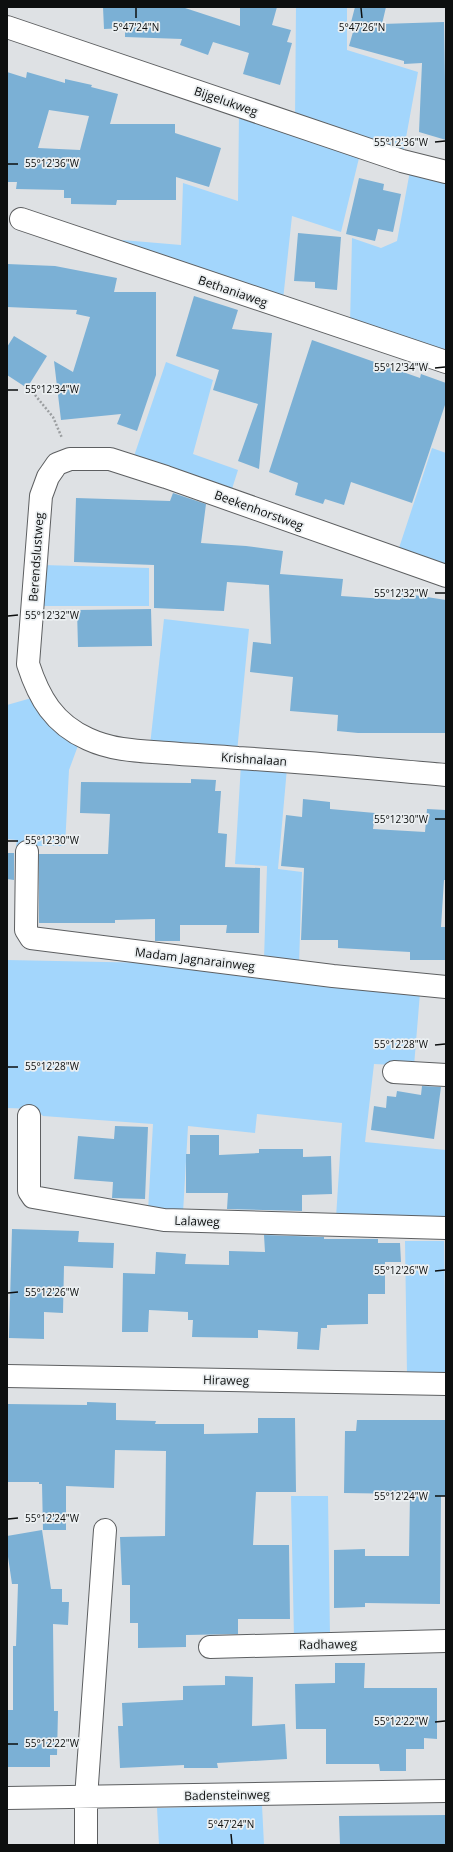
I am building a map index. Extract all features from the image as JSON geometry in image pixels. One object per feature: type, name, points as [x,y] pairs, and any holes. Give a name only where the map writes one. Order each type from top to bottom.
[{"type":"street","name":"Bijgelukweg","points":[[7,27],[402,161],[446,172]]},
{"type":"street","name":"Bethaniaweg","points":[[21,219],[446,362]]},
{"type":"street","name":"Beekenhorstweg","points":[[70,459],[110,459],[166,477],[446,576]]},
{"type":"street","name":"Berendslustweg","points":[[67,727],[48,708],[36,687],[28,664],[41,496],[48,477],[58,464],[70,459]]},
{"type":"street","name":"Krishnalaan","points":[[67,727],[87,739],[107,747],[127,750],[247,758],[446,775]]},
{"type":"street","name":"Madam Jagnarainweg","points":[[27,852],[26,930],[31,938],[302,972],[446,987]]},
{"type":"street","points":[[394,1072],[446,1075]]},
{"type":"street","name":"Lalaweg","points":[[29,1116],[29,1191],[33,1197],[164,1220],[446,1228]]},
{"type":"street","name":"Hiraweg","points":[[7,1376],[446,1384]]},
{"type":"street","points":[[86,1845],[86,1798],[105,1530]]},
{"type":"street","name":"Radhaweg","points":[[210,1647],[446,1641]]},
{"type":"street","name":"Badensteinweg","points":[[7,1798],[86,1798],[446,1791]]},
{"type":"path","points":[[35,395],[53,417],[70,459]]},
{"type":"shaded area","points":[[296,7],[347,7],[347,50],[418,72],[403,154],[295,119]]},
{"type":"shaded area","points":[[239,114],[360,154],[341,232],[292,216],[283,300],[138,252],[122,240],[181,245],[183,183],[238,201]]},
{"type":"shaded area","points":[[410,171],[446,180],[446,354],[350,324],[352,238],[381,248],[397,241]]},
{"type":"shaded area","points":[[166,362],[213,380],[193,454],[238,470],[231,492],[133,459]]},
{"type":"shaded area","points":[[432,448],[446,453],[446,567],[398,551]]},
{"type":"shaded area","points":[[42,565],[149,568],[149,606],[40,606]]},
{"type":"shaded area","points":[[164,619],[249,629],[237,752],[150,745]]},
{"type":"shaded area","points":[[35,697],[79,743],[69,770],[65,846],[16,846],[17,840],[7,839],[7,705]]},
{"type":"shaded area","points":[[241,764],[287,768],[278,869],[302,872],[299,964],[264,959],[267,866],[235,864]]},
{"type":"shaded area","points":[[7,960],[155,963],[420,993],[414,1066],[374,1064],[365,1142],[446,1150],[446,1223],[336,1218],[342,1123],[257,1114],[255,1133],[188,1126],[183,1213],[148,1211],[153,1124],[43,1116],[35,1109],[7,1108]]},
{"type":"shaded area","points":[[405,1241],[444,1241],[446,1374],[407,1374]]},
{"type":"shaded area","points":[[291,1496],[328,1496],[330,1637],[294,1638]]},
{"type":"shaded area","points":[[262,1805],[264,1845],[159,1845],[157,1808]]},
{"type":"building","points":[[103,7],[182,7],[240,26],[240,7],[277,7],[272,25],[291,30],[287,42],[292,43],[280,85],[243,74],[249,53],[213,42],[208,55],[180,45],[182,39],[125,37],[125,28],[104,29]]},
{"type":"building","points":[[355,7],[386,7],[382,24],[444,22],[446,140],[419,132],[422,63],[404,64],[404,61],[349,46],[353,32],[349,30]]},
{"type":"building","points":[[7,72],[26,78],[27,72],[65,83],[65,79],[92,85],[91,87],[118,94],[110,124],[175,124],[175,133],[221,148],[209,187],[176,177],[176,200],[117,200],[116,205],[71,204],[71,198],[64,198],[64,190],[16,189],[17,182],[7,182]],"holes":[[[49,110],[89,116],[80,150],[38,148]]]},
{"type":"building","points":[[359,178],[384,184],[383,190],[401,194],[393,232],[378,229],[375,241],[346,234]]},
{"type":"building","points":[[298,233],[341,237],[337,290],[315,288],[315,282],[294,281]]},
{"type":"building","points":[[7,264],[55,266],[117,278],[114,292],[156,292],[156,375],[137,431],[117,424],[121,414],[61,420],[54,361],[73,372],[90,317],[76,314],[77,310],[7,307]]},
{"type":"building","points":[[194,296],[238,310],[232,329],[272,333],[259,469],[238,461],[258,404],[213,390],[219,370],[176,356]]},
{"type":"building","points":[[14,336],[47,356],[27,388],[7,375],[7,347]]},
{"type":"building","points":[[312,340],[420,378],[421,374],[446,383],[446,402],[412,503],[351,482],[344,505],[325,499],[323,504],[295,495],[298,483],[269,472]]},
{"type":"building","points":[[173,493],[206,504],[201,543],[246,546],[283,551],[280,574],[343,579],[341,596],[400,600],[401,593],[446,600],[446,733],[358,733],[337,731],[338,715],[290,711],[293,677],[250,672],[253,642],[271,644],[269,585],[227,582],[224,611],[154,608],[154,565],[74,562],[76,498],[170,501]]},
{"type":"building","points":[[151,609],[152,646],[78,647],[77,610]]},
{"type":"building","points":[[191,779],[216,780],[215,791],[221,791],[218,833],[227,834],[225,867],[260,868],[259,933],[226,933],[227,925],[180,925],[180,941],[155,941],[155,919],[115,920],[115,923],[39,923],[39,854],[108,854],[110,814],[80,813],[81,782],[191,783]]},
{"type":"building","points":[[303,799],[330,802],[330,809],[375,813],[373,829],[425,832],[427,809],[446,810],[446,880],[444,880],[441,927],[446,927],[446,960],[410,960],[410,952],[338,948],[338,940],[301,940],[304,868],[281,866],[286,815],[302,817]]},
{"type":"building","points":[[7,853],[14,853],[14,880],[7,879]]},
{"type":"building","points":[[422,1086],[441,1087],[434,1139],[371,1130],[374,1106],[386,1108],[387,1096],[396,1097],[397,1091],[421,1095]]},
{"type":"building","points":[[115,1126],[148,1127],[145,1199],[112,1198],[113,1182],[74,1179],[78,1136],[114,1139]]},
{"type":"building","points":[[190,1135],[219,1135],[219,1155],[259,1153],[259,1149],[303,1149],[303,1157],[331,1156],[332,1194],[302,1195],[302,1211],[227,1209],[228,1193],[186,1193],[186,1154],[190,1154]]},
{"type":"building","points":[[12,1229],[79,1231],[78,1242],[114,1243],[113,1268],[64,1266],[63,1313],[44,1312],[44,1339],[9,1338]]},
{"type":"building","points":[[264,1235],[324,1237],[324,1239],[378,1239],[378,1243],[400,1243],[401,1262],[385,1262],[385,1294],[368,1294],[368,1324],[327,1325],[327,1328],[321,1328],[319,1350],[297,1349],[298,1332],[258,1330],[258,1338],[192,1337],[193,1320],[188,1320],[188,1312],[149,1310],[148,1332],[122,1332],[123,1273],[155,1274],[156,1252],[186,1254],[185,1264],[229,1265],[229,1251],[265,1252]]},
{"type":"building","points":[[87,1402],[116,1403],[116,1420],[156,1421],[155,1424],[204,1424],[204,1434],[258,1433],[258,1418],[295,1418],[296,1492],[256,1492],[253,1545],[289,1545],[290,1619],[238,1619],[238,1634],[186,1635],[186,1647],[138,1648],[138,1623],[130,1623],[130,1585],[122,1585],[120,1537],[165,1536],[166,1451],[115,1450],[114,1488],[66,1486],[66,1530],[43,1530],[42,1484],[39,1484],[39,1482],[7,1482],[7,1404],[87,1405]]},
{"type":"building","points":[[357,1420],[446,1420],[446,1496],[441,1496],[440,1604],[365,1603],[365,1607],[334,1608],[334,1550],[365,1549],[365,1556],[409,1556],[410,1494],[344,1493],[345,1431],[356,1431]]},
{"type":"building","points":[[42,1530],[51,1589],[62,1589],[62,1602],[69,1602],[68,1625],[53,1624],[54,1711],[58,1711],[57,1755],[50,1755],[50,1767],[7,1767],[8,1710],[13,1710],[13,1646],[16,1646],[18,1584],[12,1584],[7,1550],[7,1536]]},
{"type":"building","points":[[335,1663],[365,1663],[364,1688],[437,1688],[437,1739],[424,1738],[424,1749],[406,1749],[406,1771],[380,1771],[379,1764],[326,1764],[326,1729],[296,1729],[295,1684],[335,1683]]},
{"type":"building","points":[[225,1676],[253,1677],[252,1726],[285,1724],[287,1759],[217,1763],[218,1768],[184,1768],[184,1765],[120,1768],[118,1726],[123,1726],[122,1703],[183,1700],[183,1686],[225,1685]]},
{"type":"building","points":[[446,1815],[446,1845],[340,1845],[339,1816]]}]
